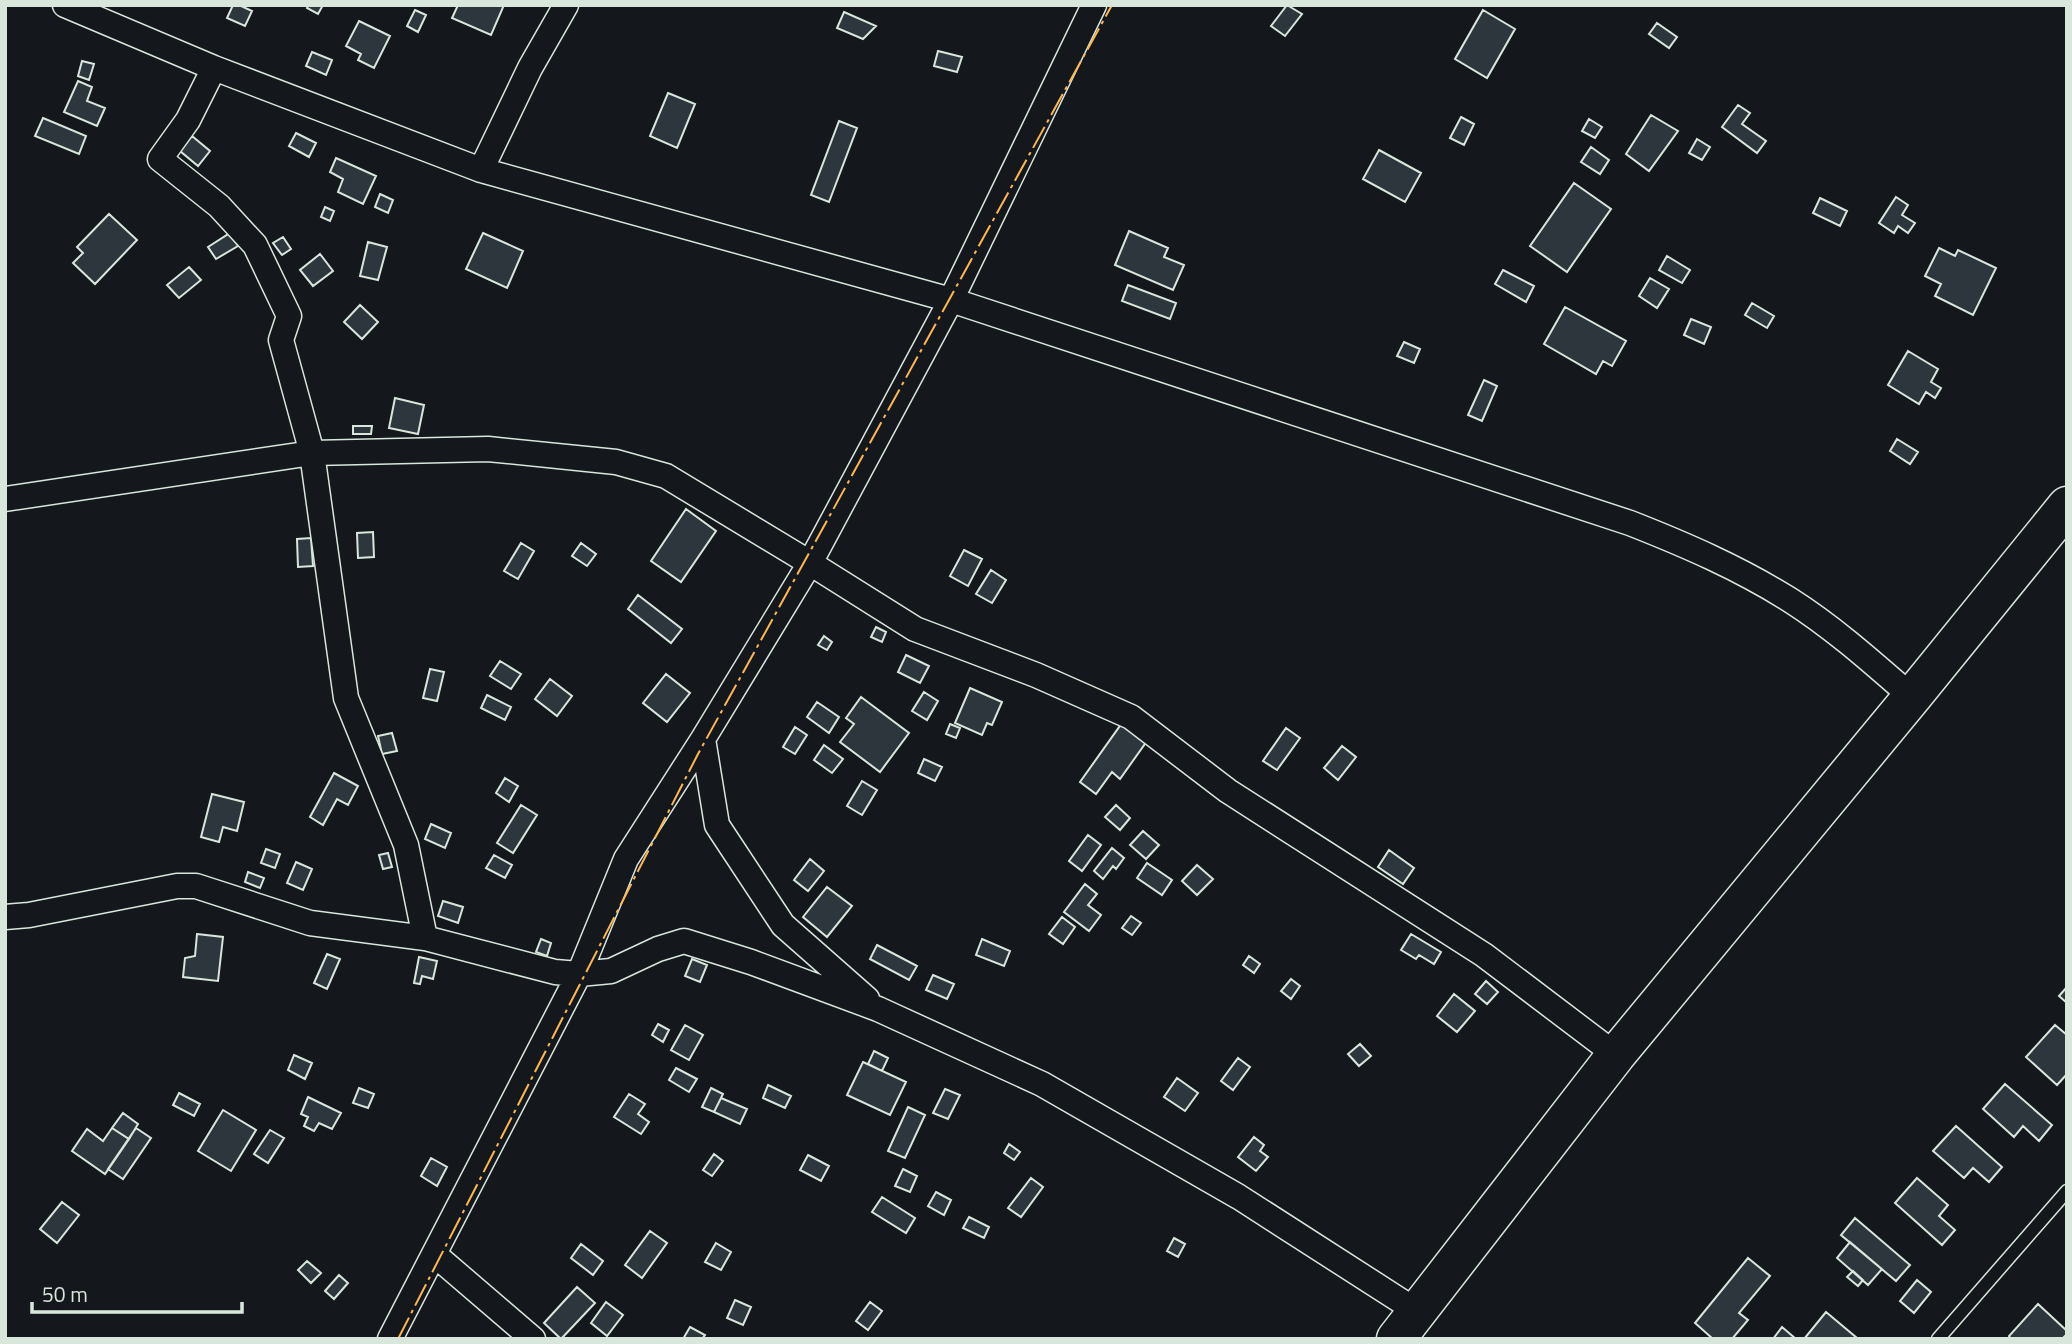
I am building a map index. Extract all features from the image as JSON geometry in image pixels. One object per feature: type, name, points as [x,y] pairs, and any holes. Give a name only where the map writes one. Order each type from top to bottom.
[{"type":"highway","points":[[1407,1325],[1616,1055],[2067,506]]},
{"type":"street","points":[[65,5],[214,68],[481,170],[951,300],[1604,514],[1696,549],[1792,601],[1854,646],[1912,697]]},
{"type":"street","points":[[481,170],[530,68],[566,5]]},
{"type":"street","points":[[390,1339],[579,974],[626,859],[810,563],[951,300],[1094,5]]},
{"type":"street","points":[[214,68],[188,120],[160,159],[219,206],[255,245],[289,316],[281,340],[312,453],[346,698],[406,845],[425,939]]},
{"type":"street","points":[[5,499],[312,453],[488,449],[616,462],[666,477],[915,629],[1036,675],[1131,717],[1228,791],[1285,825],[1484,955],[1616,1055]]},
{"type":"street","points":[[703,739],[717,825],[782,925],[878,1009]]},
{"type":"street","points":[[5,917],[29,915],[177,886],[196,886],[310,923],[425,939],[555,972],[579,974],[611,971],[657,949],[684,941],[751,962],[878,1009],[1042,1084],[1239,1198],[1407,1325]]},
{"type":"street","points":[[434,1254],[533,1339]]},
{"type":"lane","points":[[1938,1339],[2067,1191]]},
{"type":"building","points":[[233,5],[252,11],[245,26],[227,18]]},
{"type":"building","points":[[308,5],[323,5],[318,14],[307,8]]},
{"type":"building","points":[[458,5],[504,5],[491,35],[452,18]]},
{"type":"building","points":[[1287,5],[1302,14],[1285,36],[1271,26]]},
{"type":"building","points":[[415,10],[426,15],[418,32],[407,26]]},
{"type":"building","points":[[1483,10],[1515,29],[1487,78],[1455,59]]},
{"type":"building","points":[[844,12],[876,26],[863,39],[837,28]]},
{"type":"building","points":[[359,21],[390,36],[374,68],[358,60],[361,54],[346,46]]},
{"type":"building","points":[[1657,23],[1677,37],[1669,48],[1649,34]]},
{"type":"building","points":[[938,51],[962,57],[957,72],[934,66]]},
{"type":"building","points":[[312,52],[332,60],[326,75],[306,66]]},
{"type":"building","points":[[82,61],[94,64],[89,80],[78,76]]},
{"type":"building","points":[[78,81],[92,87],[87,101],[105,108],[97,126],[64,112]]},
{"type":"building","points":[[668,93],[695,104],[677,148],[650,136]]},
{"type":"building","points":[[1738,105],[1750,113],[1742,124],[1766,141],[1757,153],[1722,127]]},
{"type":"building","points":[[1651,115],[1678,131],[1649,171],[1626,154]]},
{"type":"building","points":[[1461,117],[1474,124],[1464,145],[1450,138]]},
{"type":"building","points":[[43,118],[86,136],[79,154],[35,136]]},
{"type":"building","points":[[1589,119],[1602,127],[1595,138],[1582,131]]},
{"type":"building","points":[[839,121],[857,128],[829,202],[811,195]]},
{"type":"building","points":[[296,133],[316,143],[309,157],[289,146]]},
{"type":"building","points":[[192,136],[210,151],[198,166],[180,151]]},
{"type":"building","points":[[1697,139],[1710,147],[1702,160],[1689,153]]},
{"type":"building","points":[[1591,147],[1609,160],[1600,174],[1581,162]]},
{"type":"building","points":[[1379,150],[1421,173],[1405,202],[1363,179]]},
{"type":"building","points":[[336,158],[376,176],[363,204],[338,192],[343,179],[330,172]]},
{"type":"building","points":[[1574,183],[1611,209],[1567,272],[1530,246]]},
{"type":"building","points":[[380,194],[393,200],[388,213],[375,207]]},
{"type":"building","points":[[1896,197],[1908,205],[1902,215],[1915,223],[1908,233],[1898,226],[1894,233],[1879,223]]},
{"type":"building","points":[[1820,198],[1847,211],[1840,226],[1813,213]]},
{"type":"building","points":[[325,207],[334,211],[330,221],[321,217]]},
{"type":"building","points":[[109,214],[137,240],[95,284],[73,263],[83,253],[77,247]]},
{"type":"building","points":[[1129,231],[1168,248],[1164,257],[1184,265],[1173,290],[1115,265]]},
{"type":"building","points":[[230,233],[238,246],[216,259],[208,247]]},
{"type":"building","points":[[483,233],[523,251],[507,288],[466,269]]},
{"type":"building","points":[[283,237],[291,249],[282,255],[273,243]]},
{"type":"building","points":[[368,242],[387,247],[378,280],[360,276]]},
{"type":"building","points":[[1939,248],[1955,256],[1958,250],[1996,268],[1973,315],[1935,296],[1941,284],[1925,276]]},
{"type":"building","points":[[320,254],[333,271],[313,286],[300,270]]},
{"type":"building","points":[[1667,256],[1690,270],[1682,283],[1659,270]]},
{"type":"building","points":[[189,267],[201,280],[179,298],[167,285]]},
{"type":"building","points":[[1503,270],[1534,286],[1526,302],[1495,284]]},
{"type":"building","points":[[1650,278],[1669,289],[1657,308],[1639,296]]},
{"type":"building","points":[[1128,285],[1176,303],[1170,319],[1122,301]]},
{"type":"building","points":[[1752,303],[1774,316],[1767,328],[1745,315]]},
{"type":"building","points":[[360,305],[378,322],[362,339],[344,322]]},
{"type":"building","points":[[1565,307],[1626,341],[1612,366],[1603,361],[1596,374],[1544,344]]},
{"type":"building","points":[[1691,319],[1711,327],[1704,344],[1684,335]]},
{"type":"building","points":[[1404,342],[1420,349],[1414,363],[1397,356]]},
{"type":"building","points":[[1908,351],[1938,369],[1931,382],[1941,388],[1935,398],[1926,392],[1919,404],[1888,385]]},
{"type":"building","points":[[1484,380],[1497,386],[1482,421],[1468,415]]},
{"type":"building","points":[[395,398],[424,405],[418,434],[389,428]]},
{"type":"building","points":[[353,426],[372,426],[371,434],[353,434]]},
{"type":"building","points":[[1897,439],[1918,452],[1910,464],[1890,451]]},
{"type":"building","points":[[686,509],[716,531],[681,582],[651,561]]},
{"type":"building","points":[[373,532],[374,557],[358,558],[357,533]]},
{"type":"building","points":[[311,538],[313,566],[298,567],[297,539]]},
{"type":"building","points":[[521,543],[534,551],[518,579],[504,571]]},
{"type":"building","points":[[581,543],[596,554],[587,566],[572,556]]},
{"type":"building","points":[[964,550],[982,559],[968,586],[950,576]]},
{"type":"building","points":[[991,570],[1006,580],[992,603],[976,594]]},
{"type":"building","points":[[638,595],[682,629],[671,643],[628,609]]},
{"type":"building","points":[[876,627],[886,632],[882,642],[871,637]]},
{"type":"building","points":[[824,636],[832,642],[827,650],[818,645]]},
{"type":"building","points":[[906,655],[929,666],[920,683],[898,672]]},
{"type":"building","points":[[500,661],[521,674],[511,689],[490,676]]},
{"type":"building","points":[[430,669],[444,672],[437,701],[423,698]]},
{"type":"building","points":[[666,674],[690,693],[667,722],[643,703]]},
{"type":"building","points":[[550,679],[572,696],[557,716],[535,699]]},
{"type":"building","points":[[970,688],[1002,702],[992,725],[987,723],[982,735],[955,723]]},
{"type":"building","points":[[924,692],[938,701],[927,720],[912,711]]},
{"type":"building","points":[[487,695],[511,707],[505,720],[481,708]]},
{"type":"building","points":[[861,697],[909,733],[880,772],[840,742],[854,724],[846,718]]},
{"type":"building","points":[[817,702],[839,717],[829,733],[807,717]]},
{"type":"building","points":[[1122,723],[1147,741],[1120,779],[1112,772],[1096,794],[1080,782]]},
{"type":"building","points":[[950,724],[960,728],[956,738],[946,734]]},
{"type":"building","points":[[795,727],[807,735],[795,754],[783,747]]},
{"type":"building","points":[[1286,728],[1300,738],[1277,770],[1263,761]]},
{"type":"building","points":[[392,733],[397,751],[382,754],[378,736]]},
{"type":"building","points":[[824,745],[843,759],[832,773],[814,760]]},
{"type":"building","points":[[1342,746],[1356,757],[1338,780],[1324,768]]},
{"type":"building","points":[[924,759],[942,767],[935,781],[918,773]]},
{"type":"building","points":[[334,773],[358,786],[348,805],[337,799],[323,825],[310,817]]},
{"type":"building","points":[[505,778],[518,786],[509,802],[496,793]]},
{"type":"building","points":[[862,781],[877,790],[862,815],[847,806]]},
{"type":"building","points":[[212,794],[244,802],[237,831],[223,827],[219,842],[201,837]]},
{"type":"building","points":[[521,805],[537,815],[513,853],[497,843]]},
{"type":"building","points":[[1116,805],[1130,818],[1120,830],[1105,817]]},
{"type":"building","points":[[431,824],[451,833],[445,848],[425,839]]},
{"type":"building","points":[[1143,831],[1159,845],[1146,859],[1130,845]]},
{"type":"building","points":[[1088,835],[1101,845],[1082,871],[1069,861]]},
{"type":"building","points":[[1112,848],[1124,858],[1116,869],[1113,866],[1103,879],[1094,871]]},
{"type":"building","points":[[266,849],[280,854],[275,868],[261,863]]},
{"type":"building","points":[[1389,850],[1414,868],[1403,884],[1378,867]]},
{"type":"building","points":[[388,853],[392,867],[383,869],[379,855]]},
{"type":"building","points":[[494,855],[512,865],[505,878],[486,868]]},
{"type":"building","points":[[810,859],[824,871],[808,891],[794,880]]},
{"type":"building","points":[[296,862],[312,869],[303,890],[287,883]]},
{"type":"building","points":[[1147,863],[1172,880],[1162,895],[1137,878]]},
{"type":"building","points":[[1197,865],[1213,879],[1197,895],[1182,881]]},
{"type":"building","points":[[248,872],[264,878],[260,888],[245,882]]},
{"type":"building","points":[[1085,884],[1097,894],[1088,905],[1101,915],[1089,931],[1064,912]]},
{"type":"building","points":[[827,887],[852,906],[827,937],[803,917]]},
{"type":"building","points":[[443,901],[463,907],[458,923],[438,916]]},
{"type":"building","points":[[1131,916],[1141,923],[1132,935],[1122,928]]},
{"type":"building","points":[[1062,917],[1075,927],[1063,944],[1049,934]]},
{"type":"building","points":[[197,934],[223,937],[218,981],[183,977],[185,958],[195,956]]},
{"type":"building","points":[[1411,934],[1441,952],[1434,964],[1419,955],[1416,959],[1401,950]]},
{"type":"building","points":[[541,939],[551,943],[547,956],[536,952]]},
{"type":"building","points":[[982,939],[1010,951],[1004,966],[976,955]]},
{"type":"building","points":[[877,945],[917,966],[909,980],[870,959]]},
{"type":"building","points":[[327,954],[340,959],[327,989],[314,983]]},
{"type":"building","points":[[1249,956],[1260,964],[1254,973],[1243,965]]},
{"type":"building","points":[[419,957],[437,961],[433,979],[422,976],[420,984],[414,983]]},
{"type":"building","points":[[692,959],[707,965],[700,982],[685,976]]},
{"type":"building","points":[[933,975],[954,984],[947,999],[926,990]]},
{"type":"building","points":[[1291,979],[1300,986],[1291,999],[1281,991]]},
{"type":"building","points":[[1486,981],[1498,992],[1487,1004],[1475,994]]},
{"type":"building","points":[[2067,987],[2067,1003],[2059,996]]},
{"type":"building","points":[[1454,994],[1475,1011],[1457,1032],[1437,1016]]},
{"type":"building","points":[[658,1024],[669,1030],[663,1042],[652,1035]]},
{"type":"building","points":[[685,1025],[703,1035],[689,1060],[671,1050]]},
{"type":"building","points":[[2055,1025],[2067,1035],[2067,1074],[2057,1085],[2026,1057]]},
{"type":"building","points":[[1360,1044],[1371,1056],[1359,1066],[1348,1054]]},
{"type":"building","points":[[874,1051],[888,1058],[882,1071],[868,1064]]},
{"type":"building","points":[[294,1055],[312,1063],[305,1079],[288,1070]]},
{"type":"building","points":[[1238,1058],[1250,1067],[1233,1090],[1221,1081]]},
{"type":"building","points":[[863,1062],[906,1082],[890,1115],[847,1095]]},
{"type":"building","points":[[676,1068],[697,1079],[689,1092],[669,1080]]},
{"type":"building","points":[[1177,1078],[1198,1093],[1185,1111],[1164,1097]]},
{"type":"building","points":[[2005,1084],[2052,1125],[2039,1141],[2023,1126],[2014,1137],[1983,1109]]},
{"type":"building","points":[[768,1085],[791,1096],[785,1108],[763,1098]]},
{"type":"building","points":[[359,1088],[374,1094],[368,1108],[353,1103]]},
{"type":"building","points":[[711,1088],[723,1094],[714,1112],[702,1107]]},
{"type":"building","points":[[945,1089],[960,1095],[948,1119],[933,1113]]},
{"type":"building","points":[[179,1093],[200,1104],[194,1116],[173,1105]]},
{"type":"building","points":[[629,1094],[645,1104],[638,1114],[649,1122],[641,1134],[614,1117]]},
{"type":"building","points":[[308,1097],[341,1113],[332,1129],[319,1123],[314,1131],[304,1126],[308,1117],[301,1114]]},
{"type":"building","points":[[721,1098],[747,1109],[740,1124],[714,1112]]},
{"type":"building","points":[[908,1107],[925,1115],[905,1158],[888,1151]]},
{"type":"building","points":[[223,1110],[256,1130],[231,1171],[198,1151]]},
{"type":"building","points":[[123,1113],[138,1124],[129,1139],[112,1128]]},
{"type":"building","points":[[1956,1126],[2002,1167],[1989,1182],[1973,1168],[1964,1178],[1933,1151]]},
{"type":"building","points":[[112,1128],[129,1139],[105,1174],[72,1151],[87,1129],[103,1141]]},
{"type":"building","points":[[136,1128],[151,1138],[123,1179],[108,1169]]},
{"type":"building","points":[[270,1130],[284,1138],[268,1163],[254,1154]]},
{"type":"building","points":[[1254,1137],[1264,1145],[1260,1151],[1268,1157],[1256,1171],[1238,1157]]},
{"type":"building","points":[[1009,1144],[1020,1152],[1014,1160],[1004,1153]]},
{"type":"building","points":[[714,1154],[723,1161],[712,1176],[703,1170]]},
{"type":"building","points":[[808,1155],[829,1166],[821,1181],[800,1170]]},
{"type":"building","points":[[431,1158],[447,1167],[437,1186],[421,1176]]},
{"type":"building","points":[[903,1169],[917,1176],[910,1192],[895,1186]]},
{"type":"building","points":[[1031,1178],[1043,1187],[1021,1217],[1008,1208]]},
{"type":"building","points":[[1917,1178],[1948,1205],[1939,1216],[1955,1230],[1942,1245],[1895,1203]]},
{"type":"building","points":[[936,1192],[951,1200],[944,1215],[928,1206]]},
{"type":"building","points":[[882,1197],[915,1218],[906,1233],[872,1212]]},
{"type":"building","points":[[62,1202],[79,1215],[57,1243],[40,1229]]},
{"type":"building","points":[[969,1217],[989,1227],[984,1238],[963,1228]]},
{"type":"building","points":[[1855,1218],[1910,1265],[1896,1281],[1841,1235]]},
{"type":"building","points":[[650,1231],[667,1243],[642,1278],[625,1265]]},
{"type":"building","points":[[1174,1238],[1185,1244],[1178,1257],[1167,1251]]},
{"type":"building","points":[[1850,1242],[1882,1269],[1868,1285],[1837,1258]]},
{"type":"building","points":[[716,1243],[731,1252],[721,1270],[705,1262]]},
{"type":"building","points":[[581,1244],[603,1261],[593,1275],[571,1258]]},
{"type":"building","points":[[1748,1258],[1770,1276],[1739,1313],[1748,1320],[1732,1339],[1713,1339],[1695,1323]]},
{"type":"building","points":[[307,1261],[321,1273],[311,1283],[298,1270]]},
{"type":"building","points":[[1853,1271],[1863,1280],[1858,1286],[1847,1277]]},
{"type":"building","points":[[339,1275],[348,1283],[334,1299],[325,1291]]},
{"type":"building","points":[[1917,1280],[1931,1292],[1914,1313],[1900,1301]]},
{"type":"building","points":[[577,1287],[595,1303],[561,1339],[544,1323]]},
{"type":"building","points":[[735,1300],[751,1307],[743,1325],[727,1318]]},
{"type":"building","points":[[606,1302],[623,1315],[607,1336],[591,1323]]},
{"type":"building","points":[[870,1302],[882,1311],[868,1330],[856,1321]]},
{"type":"building","points":[[2038,1304],[2067,1334],[2062,1339],[2011,1339],[2009,1336]]},
{"type":"building","points":[[1826,1312],[1857,1338],[1857,1339],[1804,1339]]},
{"type":"building","points":[[690,1327],[705,1335],[702,1339],[683,1339]]},
{"type":"building","points":[[1782,1327],[1796,1339],[1773,1339]]},
{"type":"power","points":[[398,1339],[698,754],[1112,5]]}]
